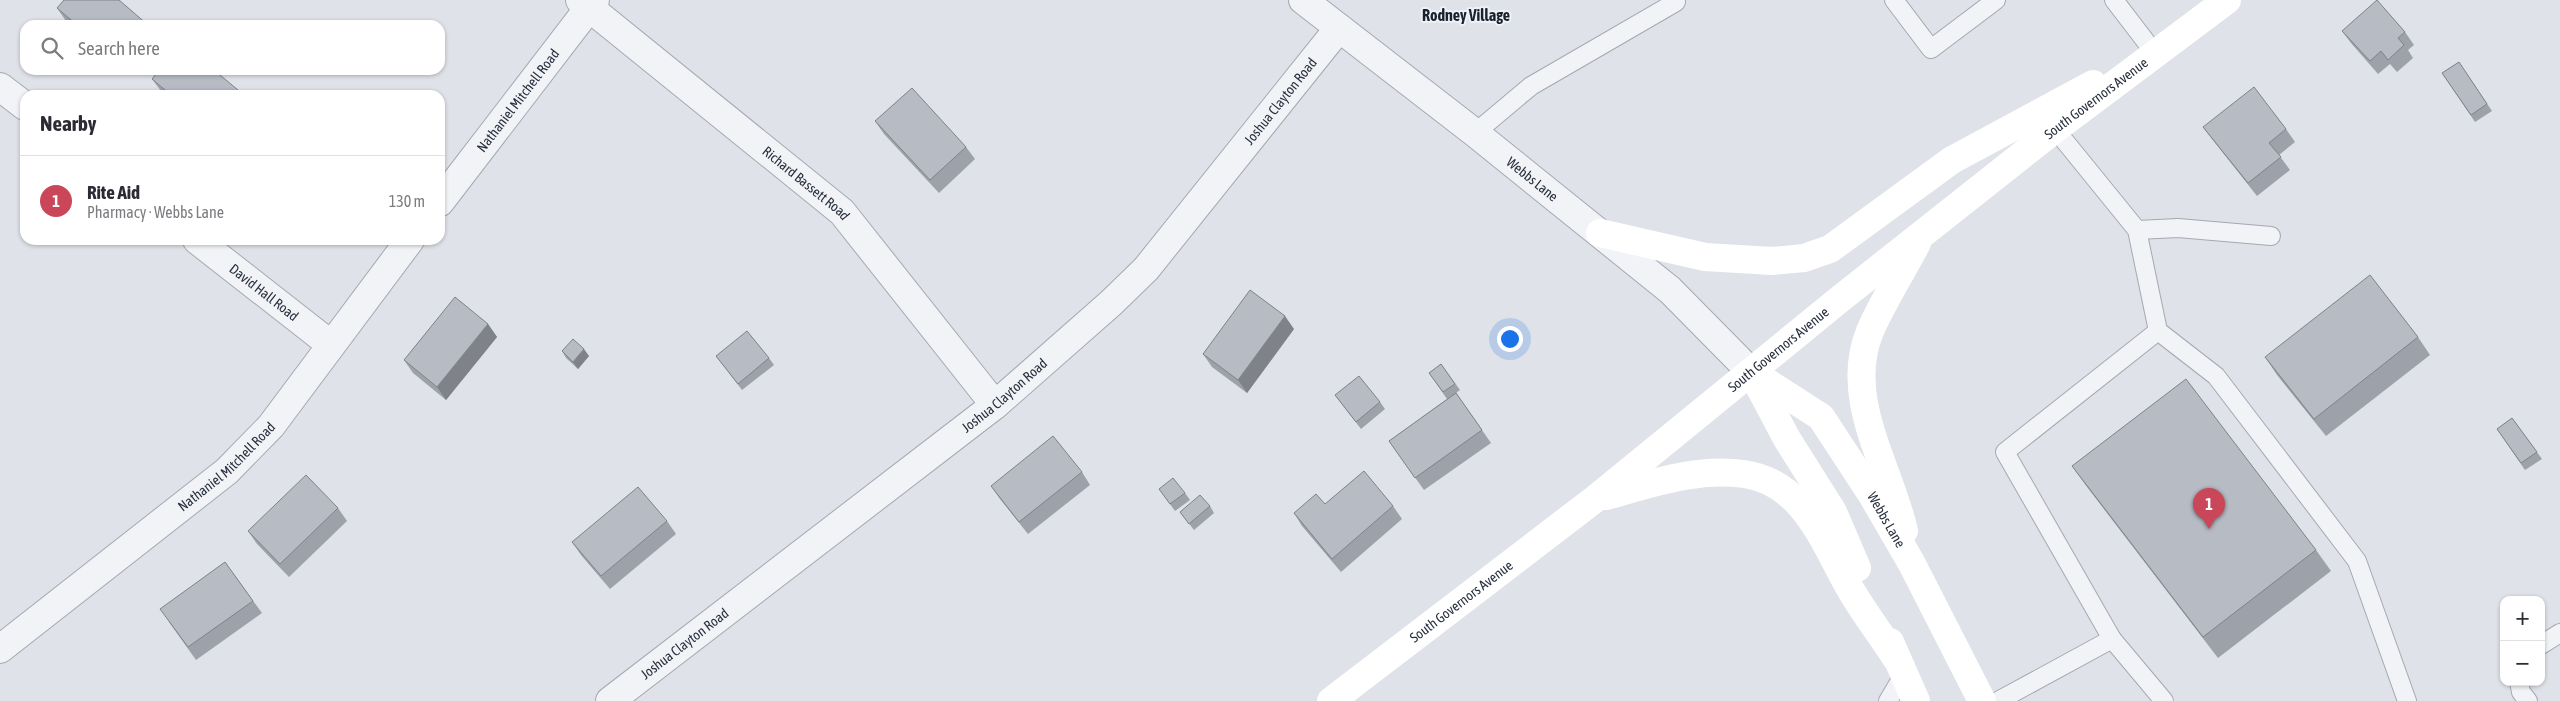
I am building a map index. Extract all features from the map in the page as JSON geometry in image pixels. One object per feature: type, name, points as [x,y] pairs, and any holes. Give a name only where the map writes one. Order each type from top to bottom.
[{"type":"main road","name":"South Governors Avenue","points":[[1331,701],[1595,499],[1922,234],[2055,129],[2227,0]]},
{"type":"main road","points":[[1600,233],[1705,257],[1772,262],[1804,258],[1830,249],[1952,160],[2182,35]]},
{"type":"main road","points":[[1912,564],[1900,511],[1870,426],[1861,390],[1862,366],[1869,332],[1922,234]]},
{"type":"main road","name":"Webbs Lane","points":[[1751,372],[1821,417],[1872,495],[1912,564],[1982,701]]},
{"type":"main road","name":"Webbs Lane","points":[[1751,372],[1787,439],[1833,512],[1916,701]]},
{"type":"main road","points":[[1595,499],[1656,482],[1691,475],[1744,474],[1769,482],[1795,498],[1812,518],[1852,592],[1900,666]]},
{"type":"street","name":"Webbs Lane","points":[[1303,0],[1475,133],[1670,290],[1751,372]]},
{"type":"street","name":"Nathaniel Mitchell Road","points":[[445,195],[588,2]]},
{"type":"street","name":"Richard Bassett Road","points":[[588,2],[842,212],[995,405]]},
{"type":"street","name":"Joshua Clayton Road","points":[[610,701],[995,405],[1112,303],[1146,269],[1339,28]]},
{"type":"street","points":[[0,87],[20,102]]},
{"type":"street","name":"David Hall Road","points":[[203,245],[330,344]]},
{"type":"street","name":"Nathaniel Mitchell Road","points":[[0,649],[227,471],[271,426],[330,344],[406,245]]},
{"type":"lane","points":[[1894,0],[1930,48],[1996,0]]},
{"type":"lane","points":[[2114,0],[2153,51]]},
{"type":"lane","points":[[1475,133],[1531,86],[1676,2]]},
{"type":"lane","points":[[2055,129],[2136,230],[2158,331],[2216,376],[2357,561],[2407,701]]},
{"type":"lane","points":[[2136,230],[2178,228],[2271,236]]},
{"type":"lane","points":[[2158,331],[2005,452],[2112,639],[2164,701]]},
{"type":"lane","points":[[2545,643],[2560,633]]},
{"type":"lane","points":[[1998,701],[2112,639]]},
{"type":"lane","points":[[1888,701],[1900,666]]},
{"type":"lane","points":[[2520,686],[2521,692],[2528,701]]},
{"type":"building","points":[[64,0],[119,0],[142,20],[71,20],[57,8]]},
{"type":"building","points":[[2377,0],[2405,32],[2398,38],[2404,45],[2388,60],[2381,51],[2370,61],[2342,31]]},
{"type":"building","points":[[2459,62],[2487,104],[2471,115],[2442,73]]},
{"type":"building","points":[[155,75],[220,75],[238,90],[165,90],[152,79]]},
{"type":"building","points":[[2254,87],[2286,129],[2269,143],[2281,157],[2248,183],[2203,127]]},
{"type":"building","points":[[912,88],[966,147],[930,180],[875,121]]},
{"type":"building","points":[[2370,275],[2418,337],[2314,419],[2265,357]]},
{"type":"building","points":[[1250,290],[1285,316],[1238,380],[1203,354]]},
{"type":"building","points":[[455,297],[488,324],[437,387],[404,360]]},
{"type":"building","points":[[747,331],[769,358],[738,384],[716,356]]},
{"type":"building","points":[[573,339],[584,349],[573,362],[562,351]]},
{"type":"building","points":[[1441,364],[1455,384],[1443,392],[1429,373]]},
{"type":"building","points":[[1359,376],[1380,402],[1356,422],[1335,395]]},
{"type":"building","points":[[2186,379],[2316,550],[2203,637],[2072,466]]},
{"type":"building","points":[[1456,393],[1482,430],[1415,478],[1389,441]]},
{"type":"building","points":[[2512,418],[2537,452],[2521,463],[2497,429]]},
{"type":"building","points":[[1053,436],[1082,472],[1019,522],[991,486]]},
{"type":"building","points":[[1364,471],[1393,506],[1332,559],[1294,513],[1316,494],[1325,504]]},
{"type":"building","points":[[306,475],[338,508],[280,564],[248,531]]},
{"type":"building","points":[[1173,478],[1185,493],[1170,504],[1159,489]]},
{"type":"building","points":[[638,487],[667,521],[601,576],[572,542]]},
{"type":"building","points":[[1200,495],[1210,506],[1189,524],[1180,512]]},
{"type":"building","points":[[225,562],[253,601],[188,647],[160,609]]},
{"type":"place","name":"Rite Aid","points":[[2209,529]]},
{"type":"district","name":"Rodney Village","points":[[1466,15]]}]
